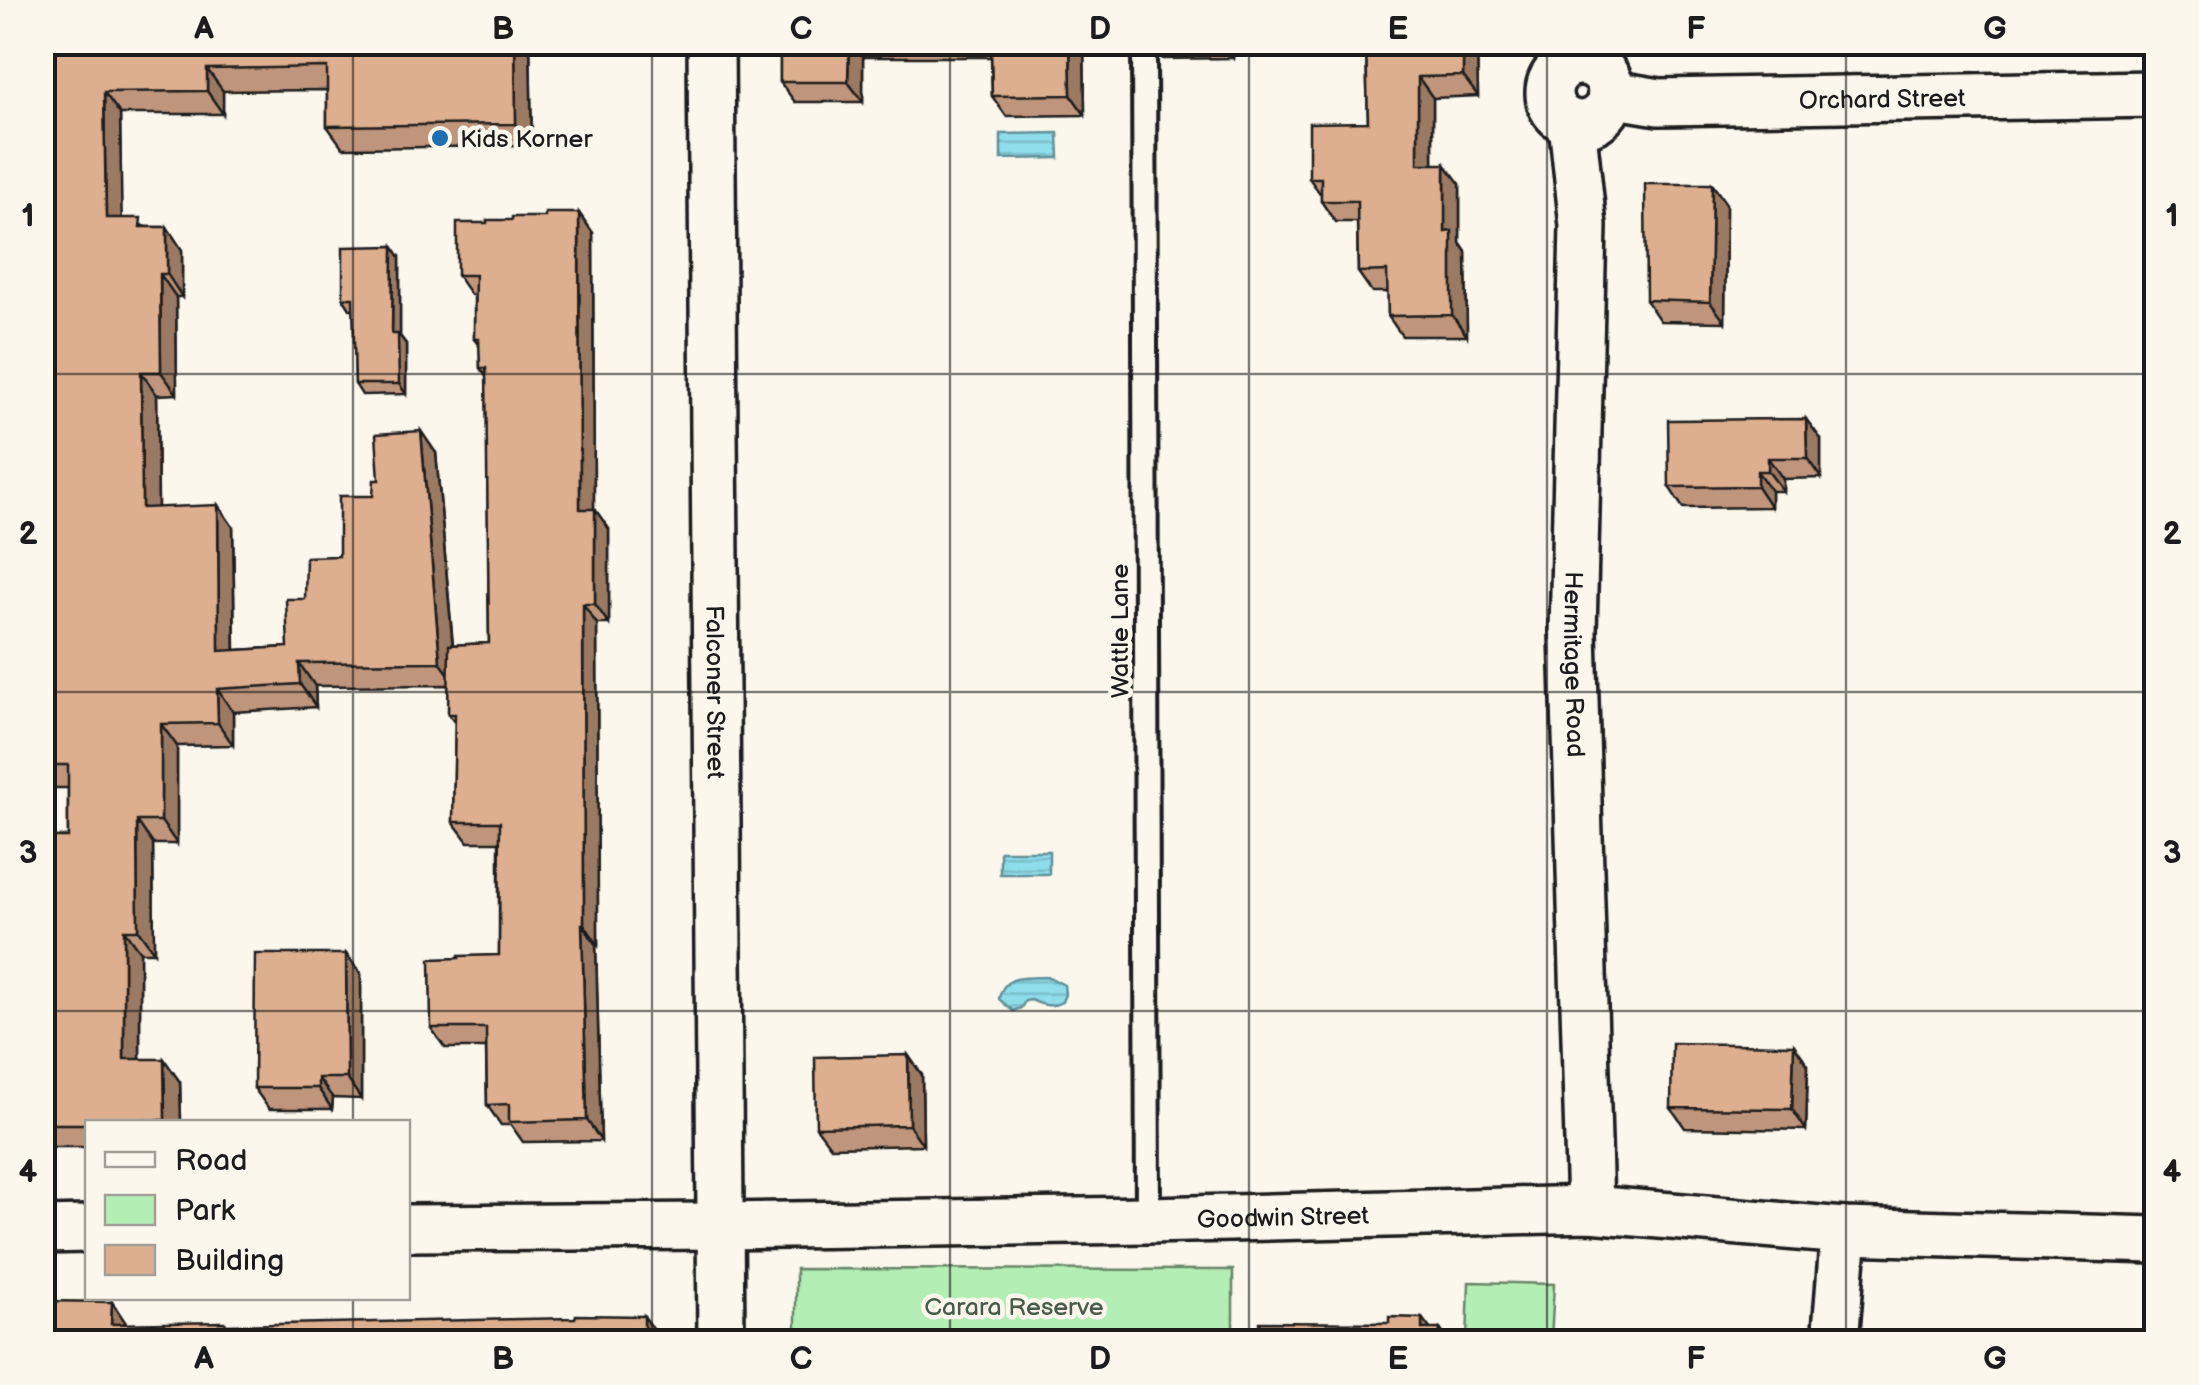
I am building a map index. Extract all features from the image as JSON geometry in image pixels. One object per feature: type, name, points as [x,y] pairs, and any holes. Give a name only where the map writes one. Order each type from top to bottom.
[{"type":"street","name":"Falconer Street","points":[[711,42],[721,1342]]},
{"type":"street","name":"Orchard Street","points":[[1593,66],[1659,102],[2156,94]]},
{"type":"street","name":"Hermitage Road","points":[[1590,1208],[1573,632],[1584,226],[1572,123],[1590,122],[1605,111],[1593,66]]},
{"type":"street","name":"Goodwin Street","points":[[410,1228],[1148,1220],[1590,1208],[1844,1231],[2156,1240]]},
{"type":"street","points":[[42,1230],[85,1229]]},
{"type":"street","points":[[1835,1342],[1844,1231]]},
{"type":"lane","name":"Wattle Lane","points":[[1144,42],[1148,1220]]},
{"type":"green space","name":"Carara Reserve","points":[[796,1269],[1233,1270],[1233,1342],[796,1342]]},
{"type":"green space","points":[[1469,1282],[1554,1284],[1551,1342],[1467,1342]]},
{"type":"water","points":[[1058,133],[1059,158],[1001,159],[1001,134]]},
{"type":"water","points":[[1000,851],[1049,851],[1049,874],[1000,874]]},
{"type":"water","points":[[1049,977],[1064,985],[1062,1002],[1050,1005],[1025,1001],[1013,1011],[999,999],[1011,981]]},
{"type":"building","points":[[42,42],[515,42],[516,124],[327,126],[327,67],[207,69],[207,91],[104,92],[106,218],[141,218],[140,227],[167,227],[167,274],[160,274],[161,372],[141,372],[142,508],[218,505],[219,651],[288,647],[286,599],[305,599],[306,557],[339,556],[339,496],[373,496],[374,480],[379,480],[376,434],[421,431],[440,662],[299,663],[300,684],[217,689],[218,723],[161,724],[161,821],[137,821],[138,930],[124,930],[124,1059],[164,1059],[165,1120],[42,1124],[42,837],[68,837],[68,765],[42,765]]},
{"type":"building","points":[[780,42],[849,42],[848,82],[780,82]]},
{"type":"building","points":[[991,42],[1070,42],[1071,95],[992,96]]},
{"type":"building","points":[[1366,42],[1463,42],[1463,76],[1418,77],[1418,164],[1445,164],[1445,232],[1452,231],[1452,315],[1388,316],[1387,271],[1358,272],[1357,201],[1321,201],[1321,178],[1309,178],[1309,123],[1368,122]]},
{"type":"building","points":[[1645,184],[1712,184],[1710,302],[1646,300]]},
{"type":"building","points":[[545,213],[579,213],[580,509],[595,509],[595,604],[583,604],[582,924],[587,1120],[509,1122],[509,1104],[487,1105],[486,1028],[431,1028],[430,959],[499,955],[500,822],[453,822],[455,714],[448,714],[449,645],[489,643],[486,368],[480,368],[479,339],[474,339],[475,275],[457,275],[457,223],[545,217]]},
{"type":"building","points":[[393,246],[392,334],[398,334],[399,384],[355,384],[353,298],[343,298],[343,247]]},
{"type":"building","points":[[1806,419],[1807,458],[1768,458],[1768,471],[1757,471],[1757,486],[1669,487],[1668,420]]},
{"type":"building","points":[[255,954],[346,954],[347,1078],[318,1078],[318,1088],[254,1088]]},
{"type":"building","points":[[1672,1043],[1794,1045],[1792,1109],[1671,1108]]},
{"type":"building","points":[[908,1055],[909,1125],[816,1127],[815,1057]]},
{"type":"building","points":[[45,1301],[112,1302],[111,1324],[644,1316],[644,1342],[42,1342]]},
{"type":"building","points":[[1389,1317],[1422,1318],[1422,1329],[1440,1329],[1439,1342],[1260,1342],[1260,1322],[1389,1323]]},
{"type":"place","name":"Kids Korner","points":[[440,138]]}]
